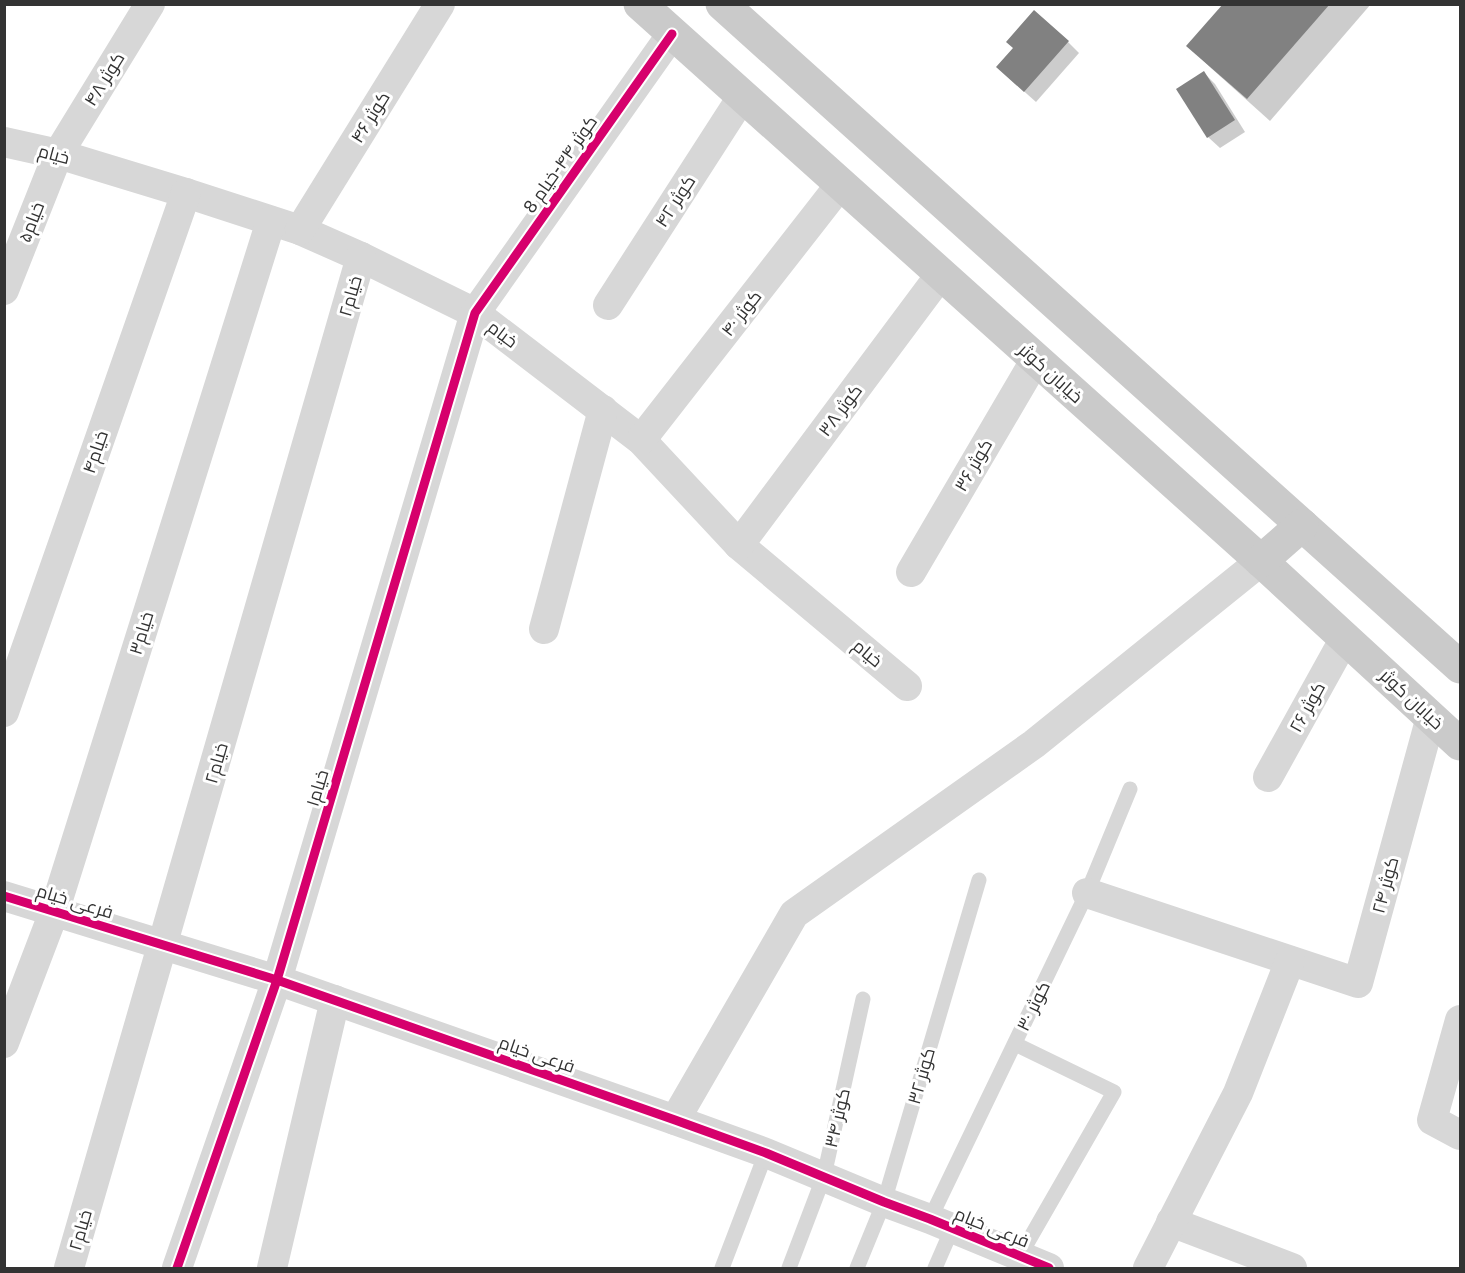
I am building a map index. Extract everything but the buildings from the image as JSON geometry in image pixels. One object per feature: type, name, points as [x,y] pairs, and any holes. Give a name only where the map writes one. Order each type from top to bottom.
[{"type":"main road","name":"خیابان کوثر","points":[[640,4],[1261,561],[1461,744]]},
{"type":"main road","points":[[722,4],[1461,667]]},
{"type":"main road","points":[[1261,561],[1302,525]]},
{"type":"street","name":"کوثر ۴۸","points":[[58,154],[150,4]]},
{"type":"street","name":"کوثر ۴۶","points":[[300,230],[440,4]]},
{"type":"street","name":"کوثر ۴۴-خیام 8","points":[[475,314],[672,34]]},
{"type":"street","name":"کوثر ۴۲","points":[[608,305],[742,97]]},
{"type":"street","name":"خیام","points":[[4,142],[58,154],[300,230],[361,257],[475,314],[641,440],[739,545],[907,686]]},
{"type":"street","name":"خیام۵","points":[[4,290],[58,154]]},
{"type":"street","name":"کوثر ۴۰","points":[[641,440],[840,185]]},
{"type":"street","name":"خیام۴","points":[[4,712],[186,193]]},
{"type":"street","name":"خیام۳","points":[[4,1043],[54,912],[271,221]]},
{"type":"street","name":"خیام۲","points":[[69,1269],[361,257]]},
{"type":"street","name":"کوثر ۳۸","points":[[739,545],[941,274]]},
{"type":"street","name":"خیام۱","points":[[177,1269],[277,980],[475,314]]},
{"type":"street","name":"کوثر ۳۶","points":[[911,572],[1036,359]]},
{"type":"street","points":[[544,629],[603,410]]},
{"type":"street","points":[[675,1120],[794,914],[1034,744],[1261,561]]},
{"type":"street","name":"کوثر ۲۶","points":[[1268,777],[1345,638]]},
{"type":"street","name":"کوثر ۲۴","points":[[1087,893],[1358,983],[1431,717]]},
{"type":"street","name":"فرعی خیام","points":[[4,896],[277,980],[675,1120],[766,1153],[941,1224],[1016,1262],[1049,1269]]},
{"type":"street","points":[[1148,1269],[1238,1092],[1290,961]]},
{"type":"street","points":[[272,1269],[335,1000]]},
{"type":"street","points":[[1461,1020],[1432,1120],[1461,1135]]},
{"type":"street","points":[[1171,1222],[1292,1269]]},
{"type":"lane","name":"کوثر ۳۰","points":[[935,1269],[941,1224],[1015,1044],[1087,893],[1130,789]]},
{"type":"lane","name":"کوثر ۳۲","points":[[857,1269],[884,1202],[979,880]]},
{"type":"lane","name":"کوثر ۳۴","points":[[789,1269],[824,1176],[863,999]]},
{"type":"lane","points":[[1015,1044],[1114,1092],[1016,1262]]},
{"type":"lane","points":[[722,1269],[766,1153]]},
{"type":"cycle path","points":[[177,1268],[277,980],[475,313],[672,34]]},
{"type":"cycle path","points":[[4,896],[277,980],[675,1120],[766,1153],[1049,1268]]}]
